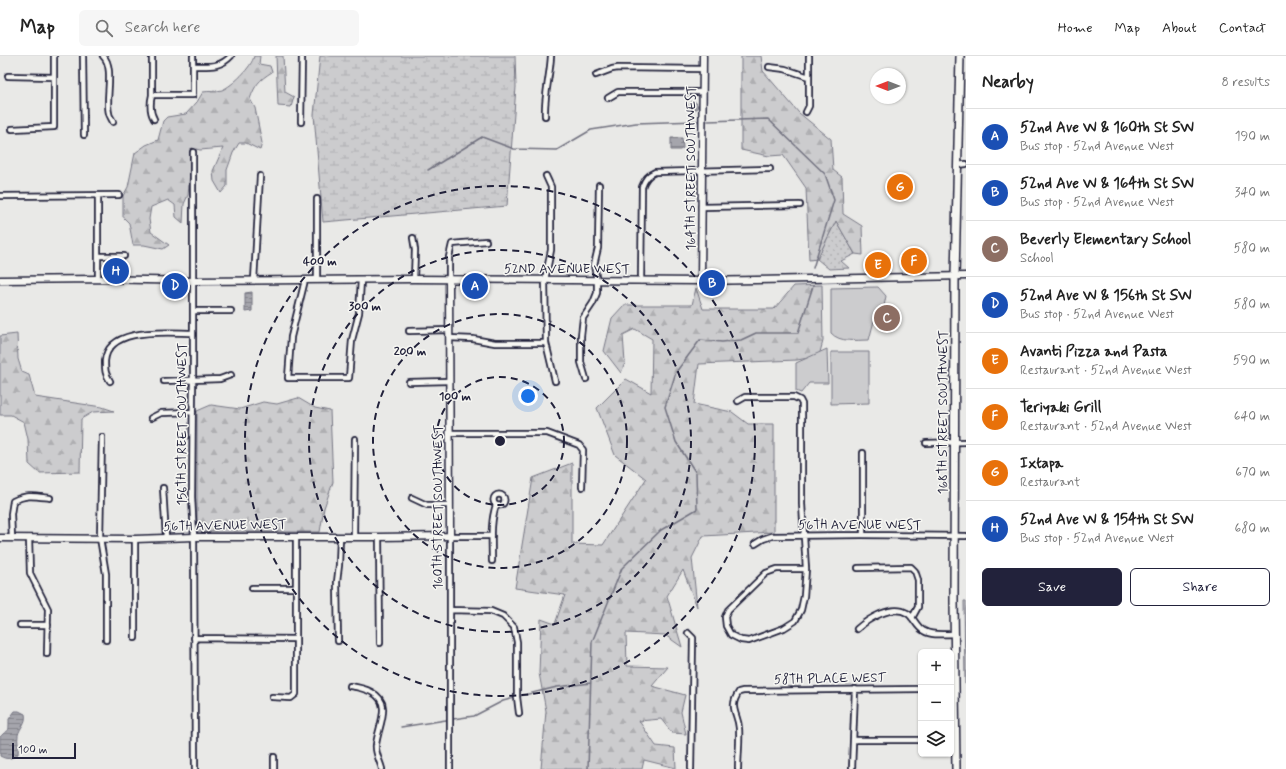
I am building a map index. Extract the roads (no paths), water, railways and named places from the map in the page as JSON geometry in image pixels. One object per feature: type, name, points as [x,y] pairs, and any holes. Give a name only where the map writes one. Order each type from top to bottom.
[{"type":"main road","name":"168TH STREET SOUTHWEST","points":[[953,685],[955,277],[960,56]]},
{"type":"main road","name":"168TH STREET SOUTHWEST","points":[[954,716],[956,769]]},
{"type":"street","points":[[12,129],[54,127],[54,56]]},
{"type":"street","points":[[82,56],[84,135]]},
{"type":"street","points":[[103,56],[106,59],[108,68],[108,113],[113,122]]},
{"type":"street","points":[[152,56],[151,113],[154,119]]},
{"type":"street","points":[[152,95],[193,95],[193,56]]},
{"type":"street","points":[[193,66],[218,65],[227,61],[231,56]]},
{"type":"street","points":[[301,122],[302,56]]},
{"type":"street","points":[[545,116],[544,104],[551,56]]},
{"type":"street","name":"164TH STREET SOUTHWEST","points":[[701,281],[703,56]]},
{"type":"street","points":[[806,112],[809,106],[809,56]]},
{"type":"street","points":[[596,75],[618,68],[703,69]]},
{"type":"street","points":[[769,68],[785,69],[809,77]]},
{"type":"street","points":[[8,76],[54,77]]},
{"type":"street","points":[[608,98],[618,92],[702,92]]},
{"type":"street","name":"156TH STREET SOUTHWEST","points":[[193,152],[192,497],[194,537],[195,769]]},
{"type":"street","points":[[958,164],[966,164]]},
{"type":"street","points":[[641,281],[642,187],[644,180],[649,175],[655,172],[770,169]]},
{"type":"street","points":[[254,280],[260,176]]},
{"type":"street","points":[[546,176],[551,187],[551,250],[546,280],[546,342],[555,381]]},
{"type":"street","points":[[586,379],[581,362],[581,336],[583,318],[593,303],[597,293],[597,281],[594,265],[598,248],[599,185]]},
{"type":"street","points":[[0,196],[119,195]]},
{"type":"street","points":[[98,196],[98,279]]},
{"type":"street","points":[[317,199],[317,280]]},
{"type":"street","points":[[701,207],[800,205]]},
{"type":"street","points":[[413,238],[415,250],[414,279]]},
{"type":"street","name":"160TH STREET SOUTHWEST","points":[[450,769],[449,257],[452,244],[486,241]]},
{"type":"street","points":[[98,256],[124,256]]},
{"type":"street","name":"52ND AVENUE WEST","points":[[0,280],[98,279],[193,281],[449,279],[701,281],[966,276]]},
{"type":"street","points":[[305,280],[291,337],[288,378],[349,378],[352,340],[359,313],[362,280]]},
{"type":"street","points":[[193,311],[231,311]]},
{"type":"street","points":[[409,331],[449,330]]},
{"type":"street","points":[[110,381],[105,372],[106,354],[116,342],[136,334],[193,333]]},
{"type":"street","points":[[449,338],[473,339],[495,343],[546,342]]},
{"type":"street","points":[[164,381],[220,379],[231,375]]},
{"type":"street","points":[[409,382],[449,382]]},
{"type":"street","points":[[738,401],[745,398],[794,397],[800,400],[802,404],[802,504],[806,569],[804,596],[801,610],[795,622],[784,628],[750,640],[741,640],[731,635],[726,626],[725,617],[728,610],[766,573],[776,570],[806,569]]},
{"type":"street","points":[[151,418],[161,412],[193,412]]},
{"type":"street","points":[[449,432],[547,433],[579,445],[583,450],[582,487]]},
{"type":"street","points":[[102,438],[100,538],[106,574],[106,640]]},
{"type":"street","points":[[354,537],[355,439]]},
{"type":"street","points":[[926,443],[966,442]]},
{"type":"street","points":[[863,453],[863,535]]},
{"type":"street","points":[[164,488],[166,538]]},
{"type":"street","points":[[12,538],[11,514],[13,501],[24,496],[50,498]]},
{"type":"street","points":[[412,498],[427,505],[450,505]]},
{"type":"street","points":[[492,561],[493,515],[496,504]]},
{"type":"street","points":[[450,536],[492,536]]},
{"type":"street","name":"56TH AVENUE WEST","points":[[0,538],[135,539],[194,537],[450,536]]},
{"type":"street","name":"56TH AVENUE WEST","points":[[755,544],[772,536],[966,536]]},
{"type":"street","points":[[272,697],[291,698],[296,694],[296,537]]},
{"type":"street","points":[[338,641],[337,582],[340,537]]},
{"type":"street","points":[[379,537],[380,643]]},
{"type":"street","points":[[29,538],[30,573],[48,609],[47,654]]},
{"type":"street","points":[[135,539],[135,638]]},
{"type":"street","points":[[858,568],[911,567],[916,571],[918,580],[918,600],[916,612],[912,618]]},
{"type":"street","points":[[252,588],[295,588]]},
{"type":"street","points":[[450,610],[491,611],[503,616],[514,628],[517,642],[517,697],[519,713]]},
{"type":"street","points":[[857,629],[874,616],[889,611],[896,611],[907,613],[924,632],[954,634]]},
{"type":"street","points":[[20,625],[48,624]]},
{"type":"street","points":[[688,633],[693,638],[691,769]]},
{"type":"street","points":[[194,638],[295,639]]},
{"type":"street","points":[[350,686],[362,687],[376,694],[381,700],[383,709],[376,746],[382,769]]},
{"type":"street","points":[[852,769],[855,689]]},
{"type":"street","name":"58TH PLACE WEST","points":[[738,769],[739,726],[734,711],[736,697],[739,692],[743,690],[918,689]]},
{"type":"street","points":[[853,740],[918,740]]},
{"type":"street","points":[[274,757],[274,769]]},
{"type":"waterway","points":[[708,121],[768,119],[825,174],[834,200],[813,268]]},
{"type":"waterway","points":[[428,170],[482,137],[514,149],[557,150],[591,130],[636,123],[698,121]]},
{"type":"waterway","points":[[588,769],[592,642],[622,568],[661,530],[697,509],[696,473],[676,442],[665,407],[676,372],[700,340],[722,342],[741,340],[756,333],[798,333],[813,286]]},
{"type":"waterway","points":[[520,696],[557,687],[591,683]]},
{"type":"waterway","points":[[453,719],[474,716],[503,701],[514,698]]},
{"type":"waterway","points":[[401,727],[446,720]]},
{"type":"place","name":"Ixtapa","points":[[900,187]]},
{"type":"place","name":"Teriyaki Grill","points":[[914,261]]},
{"type":"place","name":"Avanti Pizza and Pasta","points":[[878,265]]},
{"type":"place","name":"52nd Ave W & 154th St SW","points":[[116,271]]},
{"type":"place","name":"52nd Ave W & 164th St SW","points":[[712,283]]},
{"type":"place","name":"52nd Ave W & 156th St SW","points":[[175,286]]},
{"type":"place","name":"52nd Ave W & 160th St SW","points":[[475,286]]},
{"type":"place","name":"Beverly Elementary School","points":[[887,318]]}]
